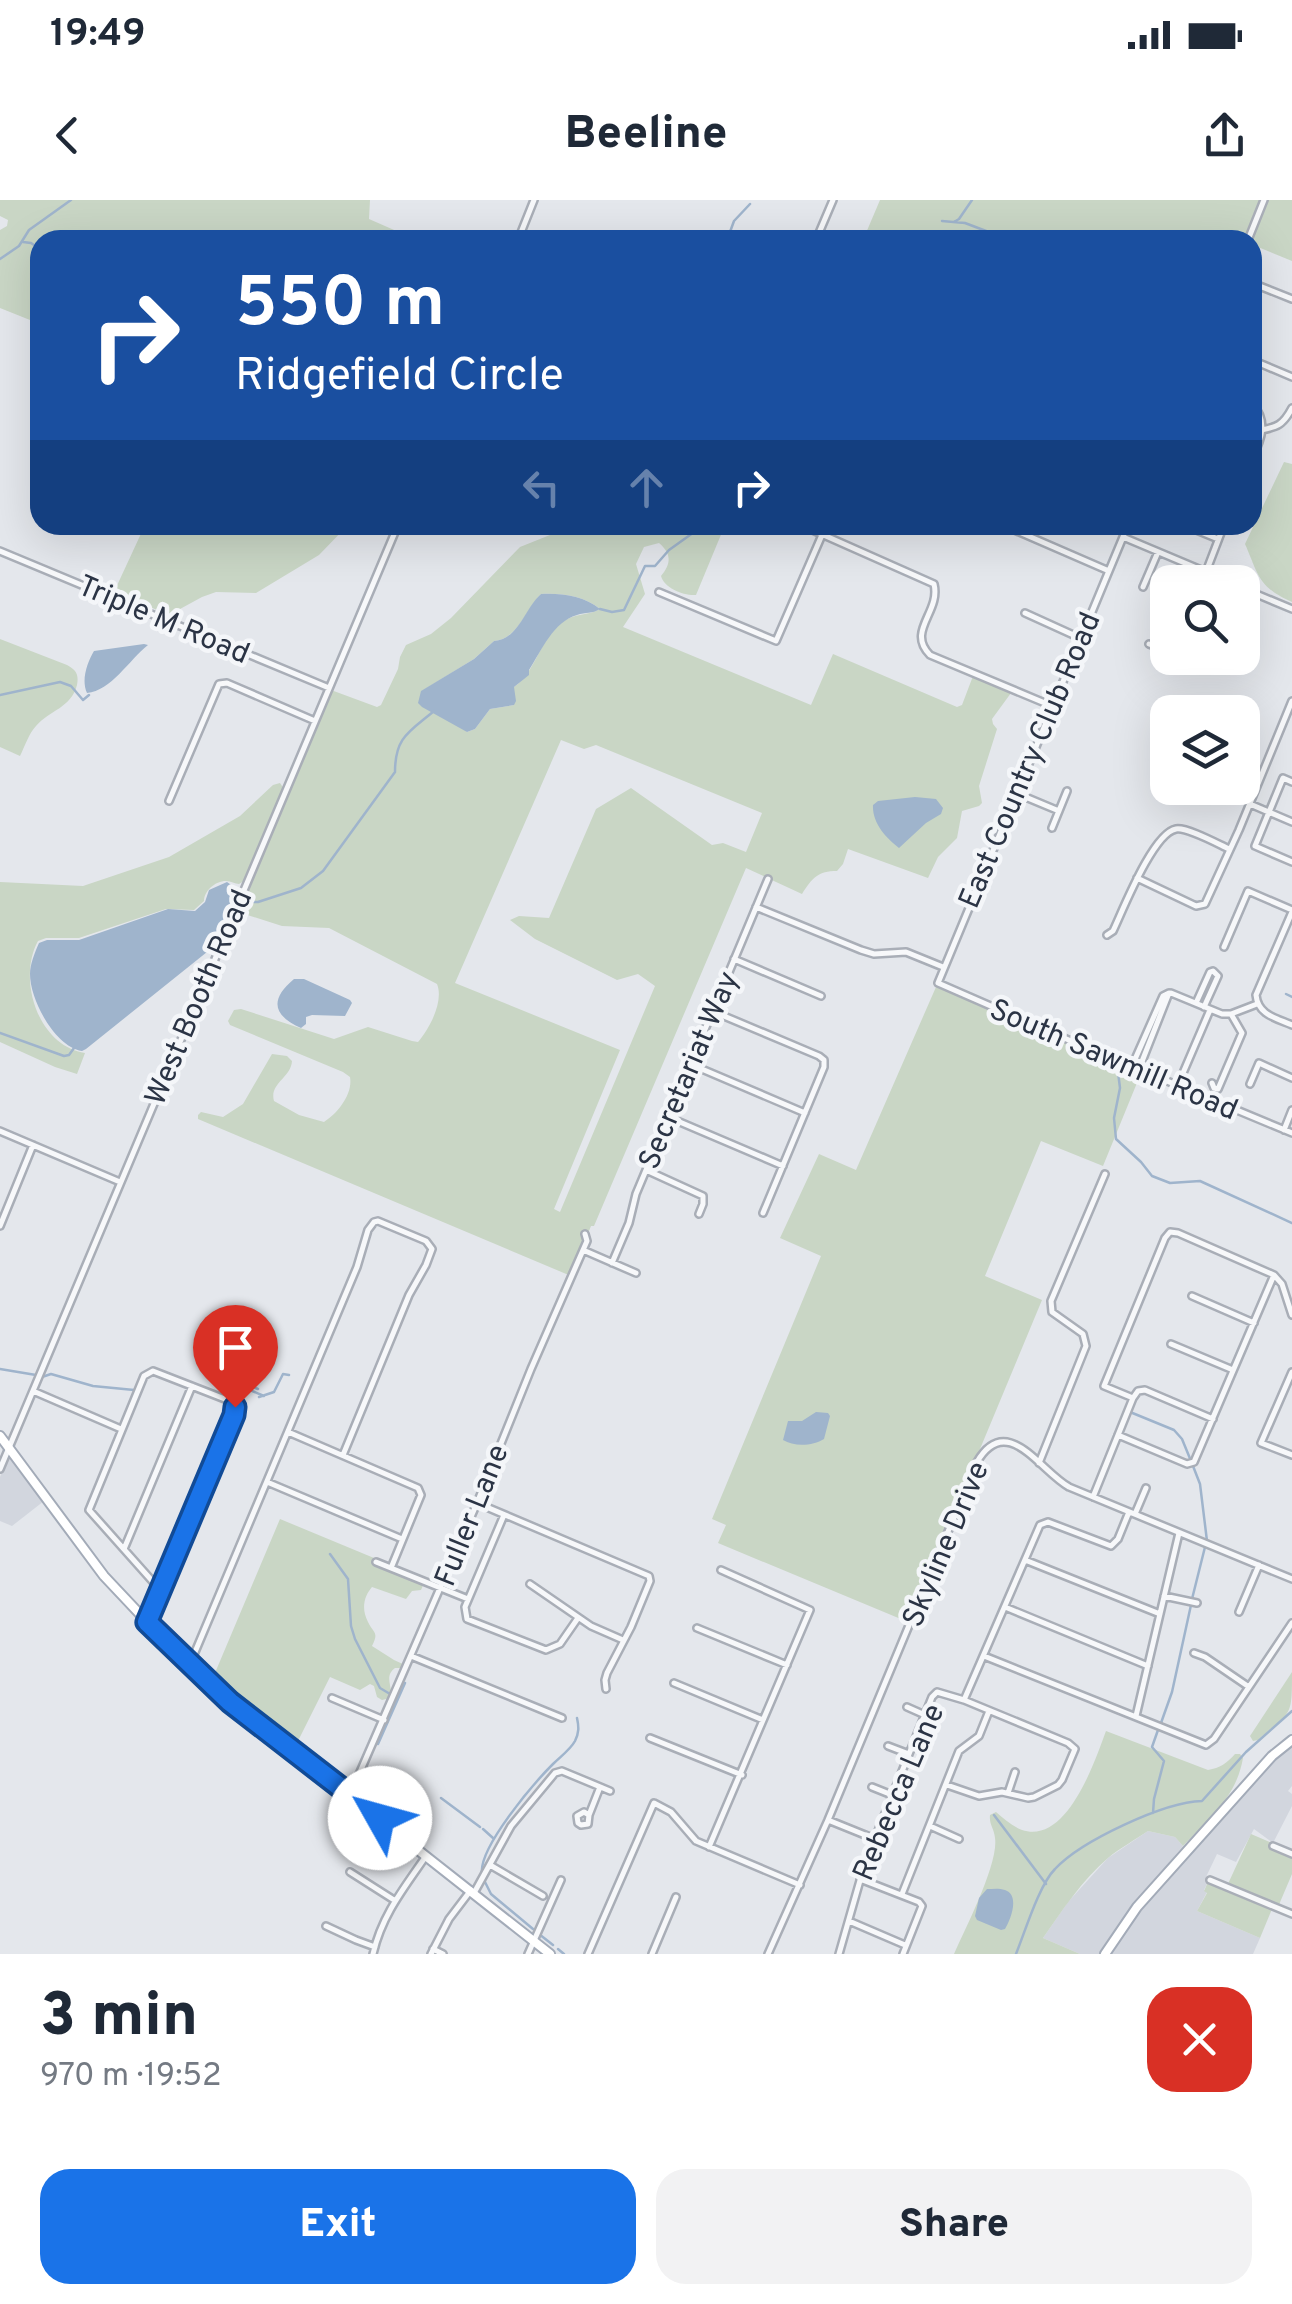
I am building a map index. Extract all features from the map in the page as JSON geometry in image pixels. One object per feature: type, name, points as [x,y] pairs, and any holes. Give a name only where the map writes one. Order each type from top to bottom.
[{"type":"main road","points":[[0,1436],[104,1576],[230,1702],[550,1954]]},
{"type":"main road","points":[[1107,1952],[1137,1906],[1274,1753],[1292,1740]]},
{"type":"street","points":[[522,230],[534,200]]},
{"type":"street","points":[[820,230],[833,200]]},
{"type":"street","points":[[1252,230],[1264,200]]},
{"type":"street","points":[[1262,287],[1292,299]]},
{"type":"street","points":[[1262,364],[1292,377]]},
{"type":"street","points":[[1262,436],[1262,430],[1278,427],[1292,410]]},
{"type":"street","name":"West Booth Road","points":[[0,1469],[394,535]]},
{"type":"street","points":[[659,592],[776,640],[822,535]]},
{"type":"street","points":[[824,535],[934,584],[937,595],[920,637],[930,654],[1052,706]]},
{"type":"street","points":[[1026,535],[1108,571]]},
{"type":"street","points":[[1208,535],[1218,539]]},
{"type":"street","points":[[1209,565],[1220,535]]},
{"type":"street","points":[[1123,537],[1189,565]]},
{"type":"street","name":"East Country Club Road","points":[[938,983],[1123,537]]},
{"type":"street","name":"Triple M Road","points":[[0,550],[329,688]]},
{"type":"street","points":[[1144,587],[1158,552]]},
{"type":"street","points":[[1260,596],[1292,609]]},
{"type":"street","points":[[1025,613],[1080,638]]},
{"type":"street","points":[[168,801],[219,684],[227,683],[314,721]]},
{"type":"street","points":[[1260,779],[1292,700]]},
{"type":"street","points":[[1292,782],[1283,778],[1255,846],[1292,862]]},
{"type":"street","points":[[1052,828],[1068,791]]},
{"type":"street","points":[[1016,792],[1059,811]]},
{"type":"street","points":[[1137,878],[1201,906],[1207,902],[1250,805]]},
{"type":"street","points":[[1252,805],[1292,822]]},
{"type":"street","points":[[1107,935],[1113,931],[1148,856],[1170,832],[1183,829],[1229,849]]},
{"type":"street","name":"Secretariat Way","points":[[612,1263],[629,1224],[636,1194],[768,879]]},
{"type":"street","points":[[1224,947],[1248,891],[1292,911],[1256,995],[1262,1012],[1292,1025]]},
{"type":"street","points":[[756,907],[861,950],[874,954],[906,952],[942,967]]},
{"type":"street","points":[[734,959],[821,996]]},
{"type":"street","points":[[1182,1073],[1218,976],[1214,971],[1196,1003]]},
{"type":"street","name":"South Sawmill Road","points":[[938,983],[1292,1133]]},
{"type":"street","points":[[1135,1068],[1163,996],[1169,993],[1222,1014],[1257,1004]]},
{"type":"street","points":[[712,1012],[824,1060],[764,1213]]},
{"type":"street","points":[[1212,1083],[1218,1089],[1242,1033],[1230,1014]]},
{"type":"street","points":[[1250,1084],[1260,1063],[1292,1078]]},
{"type":"street","points":[[690,1064],[805,1113]]},
{"type":"street","points":[[1284,1130],[1292,1110]]},
{"type":"street","points":[[668,1117],[783,1166]]},
{"type":"street","points":[[0,1131],[120,1182]]},
{"type":"street","points":[[0,1226],[34,1145]]},
{"type":"street","points":[[646,1170],[703,1196],[699,1214]]},
{"type":"street","points":[[1040,1463],[1086,1346],[1084,1334],[1052,1312],[1052,1301],[1105,1174]]},
{"type":"street","points":[[190,1664],[368,1230],[374,1222],[383,1222],[426,1240],[431,1252],[409,1295],[343,1455]]},
{"type":"street","points":[[1133,1398],[1104,1386],[1170,1232],[1274,1274],[1282,1284],[1292,1315]]},
{"type":"street","name":"Fuller Lane","points":[[350,1795],[587,1241],[585,1234]]},
{"type":"street","points":[[583,1250],[636,1273]]},
{"type":"street","points":[[1118,1435],[1187,1464],[1196,1459],[1274,1274]]},
{"type":"street","points":[[1192,1296],[1254,1323]]},
{"type":"street","points":[[1171,1344],[1234,1371]]},
{"type":"street","points":[[147,1622],[235,1410],[230,1401],[149,1371],[89,1510],[161,1588]]},
{"type":"street","points":[[1292,1374],[1261,1443],[1292,1455]]},
{"type":"street","points":[[124,1549],[192,1386]]},
{"type":"street","points":[[1093,1497],[1138,1391],[1145,1390],[1213,1419]]},
{"type":"street","points":[[33,1391],[122,1428]]},
{"type":"street","points":[[288,1432],[418,1488],[421,1495],[391,1568]]},
{"type":"street","name":"Skyline Drive","points":[[768,1954],[977,1462],[992,1444],[1009,1442],[1022,1448],[1062,1482],[1292,1579]]},
{"type":"street","points":[[266,1482],[403,1539]]},
{"type":"street","points":[[964,1700],[1044,1522],[1111,1546],[1117,1542],[1146,1488]]},
{"type":"street","points":[[477,1503],[650,1576],[631,1627],[604,1680],[606,1688]]},
{"type":"street","points":[[504,1515],[465,1607],[468,1620],[546,1650],[560,1644],[578,1618]]},
{"type":"street","points":[[1136,1716],[1178,1533]]},
{"type":"street","points":[[1025,1560],[1160,1614]]},
{"type":"street","points":[[376,1562],[468,1599]]},
{"type":"street","points":[[1240,1612],[1258,1565]]},
{"type":"street","points":[[709,1847],[810,1610],[721,1570]]},
{"type":"street","points":[[530,1584],[578,1618],[622,1640]]},
{"type":"street","points":[[1164,1596],[1196,1603]]},
{"type":"street","points":[[1004,1607],[1148,1666]]},
{"type":"street","points":[[984,1656],[1209,1744],[1292,1623]]},
{"type":"street","points":[[697,1628],[786,1665]]},
{"type":"street","points":[[1194,1653],[1250,1686]]},
{"type":"street","points":[[411,1656],[562,1718]]},
{"type":"street","points":[[674,1683],[763,1720]]},
{"type":"street","name":"Rebecca Lane","points":[[839,1954],[874,1839],[936,1692],[1068,1743],[1074,1750],[1058,1784],[1034,1797],[1008,1793],[979,1796],[947,1785]]},
{"type":"street","points":[[332,1698],[384,1720]]},
{"type":"street","points":[[908,1707],[925,1714]]},
{"type":"street","points":[[902,1894],[960,1751],[979,1736],[989,1711]]},
{"type":"street","points":[[650,1738],[742,1775]]},
{"type":"street","points":[[888,1746],[908,1754]]},
{"type":"street","points":[[444,1954],[432,1952],[449,1918],[472,1892],[520,1813],[555,1774],[562,1771],[610,1790]]},
{"type":"street","points":[[1008,1793],[1015,1772]]},
{"type":"street","points":[[589,1815],[600,1787]]},
{"type":"street","points":[[872,1788],[892,1795]]},
{"type":"street","points":[[588,1954],[654,1802],[671,1812],[696,1841],[800,1885]]},
{"type":"street","points":[[828,1820],[874,1839]]},
{"type":"street","points":[[930,1826],[959,1839]]},
{"type":"street","points":[[1272,1846],[1292,1854]]},
{"type":"street","points":[[326,1926],[374,1950],[394,1900],[426,1856]]},
{"type":"street","points":[[490,1865],[543,1896]]},
{"type":"street","points":[[350,1872],[394,1900]]},
{"type":"street","points":[[860,1879],[920,1902],[922,1906],[903,1954]]},
{"type":"street","points":[[528,1954],[560,1880]]},
{"type":"street","points":[[1210,1880],[1292,1914]]},
{"type":"street","points":[[652,1954],[676,1897]]},
{"type":"street","points":[[849,1922],[905,1945]]},
{"type":"shaded area","points":[[9,1455],[44,1501],[12,1526],[0,1521],[0,1477]]},
{"type":"shaded area","points":[[1292,1745],[1292,1786],[1288,1791],[1292,1794],[1292,1806],[1273,1843],[1254,1829],[1236,1862],[1217,1854],[1206,1877],[1207,1892],[1197,1911],[1260,1938],[1253,1954],[1111,1954],[1163,1884]]},
{"type":"shaded area","points":[[1148,1831],[1175,1837],[1183,1846],[1130,1909],[1099,1954],[1080,1954],[1043,1938],[1068,1902],[1108,1858]]},
{"type":"green space","points":[[0,200],[370,200],[369,219],[394,230],[30,230],[30,320],[0,308],[0,230],[8,220],[0,216]]},
{"type":"green space","points":[[880,200],[1260,200],[1247,230],[867,230]]},
{"type":"green space","points":[[1268,200],[1292,200],[1292,261],[1262,249],[1262,230],[1256,230]]},
{"type":"green space","points":[[1284,462],[1292,464],[1292,602],[1266,585],[1260,576],[1260,565],[1254,565],[1245,544],[1249,535],[1262,535],[1262,508]]},
{"type":"green space","points":[[140,535],[338,535],[319,555],[256,593],[216,592],[169,615],[114,592]]},
{"type":"green space","points":[[550,535],[721,535],[696,595],[675,590],[663,580],[661,576],[669,559],[659,543],[644,547],[636,564],[645,594],[623,627],[811,705],[833,654],[957,707],[962,705],[973,676],[1011,693],[992,719],[997,729],[979,786],[982,803],[962,811],[957,838],[938,857],[928,878],[848,849],[837,871],[816,876],[802,894],[746,868],[571,1276],[198,1119],[201,1112],[223,1117],[243,1104],[272,1054],[287,1056],[292,1061],[275,1090],[274,1101],[299,1115],[324,1122],[339,1108],[349,1090],[350,1077],[343,1072],[230,1025],[234,1010],[334,1039],[368,1027],[418,1042],[435,1014],[437,984],[329,928],[282,926],[238,912],[331,690],[377,707],[381,705],[406,645],[431,634],[520,547]],"holes":[[[541,594],[587,601],[600,609],[567,619],[555,629],[528,673],[514,687],[514,705],[490,709],[475,729],[467,732],[422,691],[474,659],[494,641],[509,635]],[[561,740],[584,749],[596,745],[762,813],[746,852],[723,843],[712,845],[631,788],[596,809],[549,918],[519,916],[510,920],[535,939],[617,980],[638,974],[655,986],[560,1212],[554,1209],[620,1050],[455,983]]]},
{"type":"green space","points":[[0,639],[67,665],[77,675],[70,699],[36,726],[20,756],[0,747]]},
{"type":"green space","points":[[280,783],[284,789],[244,881],[214,885],[194,910],[166,909],[79,938],[38,941],[30,974],[36,1009],[55,1038],[85,1053],[77,1074],[0,1042],[0,882],[83,886],[169,857],[240,816]]},
{"type":"green space","points":[[936,987],[1137,1071],[1139,1078],[1103,1166],[1041,1141],[985,1276],[1042,1300],[908,1622],[718,1543],[726,1525],[712,1519],[821,1256],[780,1238],[819,1154],[856,1170]]},
{"type":"green space","points":[[280,1519],[424,1583],[421,1590],[412,1591],[406,1599],[372,1587],[365,1599],[366,1617],[375,1635],[372,1646],[405,1665],[395,1668],[390,1675],[390,1698],[377,1697],[370,1684],[360,1690],[330,1677],[295,1747],[212,1680]]},
{"type":"green space","points":[[1292,1672],[1287,1713],[1253,1741],[1250,1736]]},
{"type":"green space","points":[[1106,1731],[1208,1770],[1240,1754],[1240,1772],[1220,1806],[1183,1846],[1175,1837],[1148,1831],[1113,1854],[1090,1876],[1043,1938],[1080,1954],[954,1954],[992,1863],[995,1838],[990,1815],[996,1812],[1022,1830],[1038,1831],[1053,1825],[1077,1797]]},
{"type":"green space","points":[[1251,1834],[1292,1856],[1292,1874],[1278,1907],[1227,1886]]},
{"type":"green space","points":[[1208,1882],[1272,1909],[1260,1938],[1197,1911]]},
{"type":"water","points":[[541,594],[572,596],[600,609],[577,615],[555,630],[529,675],[514,687],[514,705],[490,709],[475,729],[467,732],[418,703],[421,691],[509,635]]},
{"type":"water","points":[[148,645],[112,681],[87,693],[86,672],[94,651]]},
{"type":"water","points":[[915,797],[936,799],[943,808],[941,814],[899,848],[881,830],[873,805]]},
{"type":"water","points":[[227,882],[237,889],[235,898],[207,952],[86,1049],[72,1048],[62,1041],[39,1009],[31,985],[31,966],[39,943],[79,940],[168,909],[195,911],[205,902],[209,890]]},
{"type":"water","points":[[294,979],[304,979],[350,1000],[345,1016],[312,1015],[306,1017],[301,1028],[284,1018],[278,1000]]},
{"type":"water","points":[[816,1412],[830,1416],[824,1439],[804,1445],[783,1440],[788,1421],[802,1421]]},
{"type":"water","points":[[987,1889],[1005,1890],[1012,1897],[1012,1914],[1005,1929],[975,1916],[979,1898]]},
{"type":"waterway","points":[[0,259],[19,246],[29,230],[71,200]]},
{"type":"waterway","points":[[954,222],[972,200]]},
{"type":"waterway","points":[[731,230],[750,204]]},
{"type":"waterway","points":[[942,221],[983,230]]},
{"type":"waterway","points":[[23,242],[30,243]]},
{"type":"waterway","points":[[600,609],[624,610],[645,566],[655,566],[690,535]]},
{"type":"waterway","points":[[0,695],[60,682],[71,686],[83,700],[89,695]]},
{"type":"waterway","points":[[242,902],[258,902],[301,888],[323,871],[395,772],[405,736],[434,711]]},
{"type":"waterway","points":[[1286,994],[1292,997]]},
{"type":"waterway","points":[[0,1033],[64,1056],[74,1048]]},
{"type":"waterway","points":[[1117,1064],[1120,1088],[1114,1118],[1116,1139],[1152,1176],[1170,1183],[1200,1181],[1292,1223]]},
{"type":"waterway","points":[[0,1369],[36,1375]]},
{"type":"waterway","points":[[203,1370],[264,1396]]},
{"type":"waterway","points":[[42,1377],[51,1374],[93,1386],[134,1390]]},
{"type":"waterway","points":[[259,1397],[274,1392],[283,1374],[289,1375]]},
{"type":"waterway","points":[[232,1381],[258,1389]]},
{"type":"waterway","points":[[1130,1412],[1174,1430],[1191,1461]]},
{"type":"waterway","points":[[1193,1466],[1200,1484],[1207,1541]]},
{"type":"waterway","points":[[1192,1599],[1205,1547]]},
{"type":"waterway","points":[[330,1554],[348,1579],[355,1639],[380,1688],[390,1694]]},
{"type":"waterway","points":[[1161,1723],[1172,1692],[1191,1605]]},
{"type":"waterway","points":[[378,1744],[405,1683]]},
{"type":"waterway","points":[[1016,1954],[1043,1886],[1067,1858],[1103,1835],[1146,1816],[1202,1801],[1246,1752],[1292,1711]]},
{"type":"waterway","points":[[482,1874],[489,1849],[509,1816],[575,1741],[577,1718]]},
{"type":"waterway","points":[[1153,1813],[1164,1761],[1152,1747],[1158,1730]]},
{"type":"waterway","points":[[441,1798],[480,1827]]},
{"type":"waterway","points":[[994,1815],[1046,1884]]},
{"type":"waterway","points":[[483,1829],[493,1838]]},
{"type":"waterway","points":[[485,1882],[491,1894],[533,1929]]},
{"type":"waterway","points":[[539,1934],[553,1945]]},
{"type":"waterway","points":[[558,1949],[564,1954]]},
{"type":"route","points":[[235,1407],[147,1622],[230,1702],[380,1818]]}]
